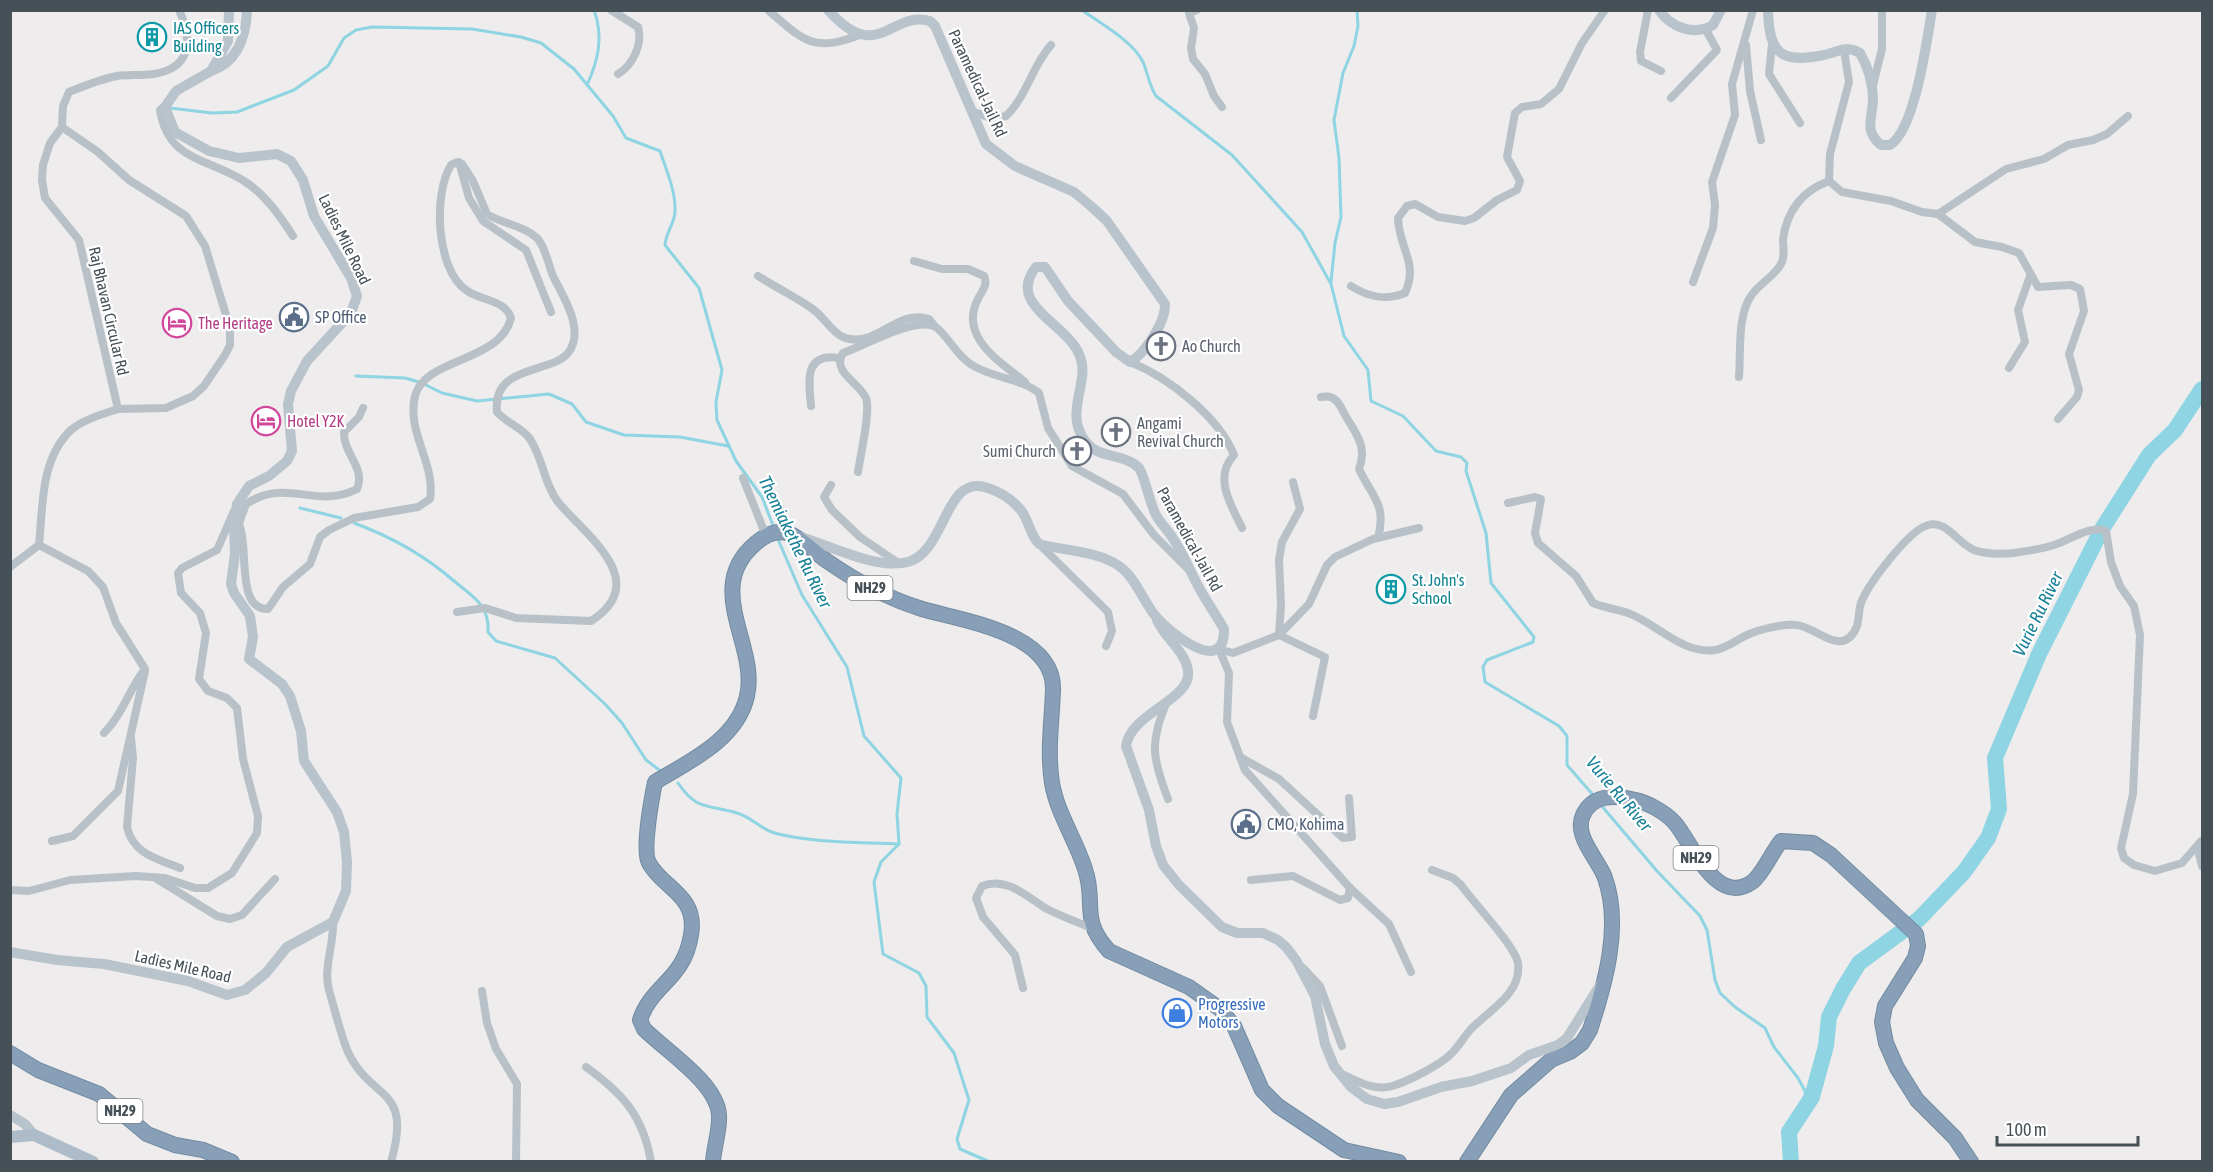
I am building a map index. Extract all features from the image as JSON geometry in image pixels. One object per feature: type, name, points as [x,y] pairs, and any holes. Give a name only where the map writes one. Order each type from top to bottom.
[{"type":"highway","points":[[713,1161],[720,1119],[718,1103],[709,1090],[644,1029],[640,1020],[659,989],[676,974],[687,957],[692,932],[689,911],[681,896],[649,864],[645,848],[655,782],[702,755],[726,733],[739,716],[747,696],[749,675],[738,633],[732,596],[735,572],[745,551],[766,536],[778,532],[791,534]]},
{"type":"highway","name":"NH29","points":[[791,534],[854,580],[896,601],[1002,631],[1024,643],[1048,666],[1052,674],[1053,690],[1049,745],[1052,785],[1070,837],[1086,871],[1092,928]]},
{"type":"highway","name":"NH29","points":[[1467,1161],[1511,1095],[1551,1060],[1570,1052],[1582,1043],[1598,1006],[1612,934],[1610,905],[1605,877],[1581,831],[1582,816],[1604,796],[1637,800],[1673,820],[1698,861],[1723,884],[1733,886],[1751,883],[1759,876],[1781,841],[1813,843],[1831,855],[1916,934],[1918,946],[1915,958],[1885,1006],[1882,1022],[1886,1042],[1917,1100],[1955,1138],[1971,1161]]},
{"type":"highway","points":[[1092,928],[1109,951],[1189,987],[1220,1009],[1239,1034],[1262,1090],[1278,1106],[1344,1150],[1399,1161]]},
{"type":"highway","name":"NH29","points":[[10,1053],[38,1070],[99,1094],[147,1134],[175,1145],[202,1150],[232,1161]]},
{"type":"main road","points":[[10,1137],[34,1135],[93,1161]]},
{"type":"street","name":"Raj Bhavan Circular Rd","points":[[118,409],[80,240],[45,198],[42,180],[43,165],[50,143],[62,127],[63,106],[69,92],[117,76],[168,70],[183,60],[188,44],[186,25],[179,10]]},
{"type":"street","points":[[211,71],[228,41],[229,10]]},
{"type":"street","points":[[247,10],[239,47],[233,57],[228,63],[176,91],[160,110],[162,124],[171,139],[186,154],[203,164],[243,180],[261,195],[293,236]]},
{"type":"street","points":[[611,10],[638,27],[640,33],[632,61],[618,74]]},
{"type":"street","points":[[768,10],[813,44],[831,43],[864,34]]},
{"type":"street","points":[[828,10],[851,31],[864,34]]},
{"type":"street","points":[[1197,10],[1189,13],[1194,28],[1192,53],[1222,107]]},
{"type":"street","points":[[1351,286],[1375,297],[1405,293],[1411,279],[1412,269],[1398,233],[1398,218],[1407,206],[1415,204],[1438,217],[1465,221],[1474,218],[1497,200],[1517,190],[1520,181],[1507,157],[1515,113],[1522,107],[1541,104],[1559,89],[1582,43],[1605,10]]},
{"type":"street","points":[[1659,10],[1669,21],[1684,28],[1706,30],[1713,25],[1721,10]]},
{"type":"street","points":[[1693,282],[1713,228],[1712,182],[1735,115],[1732,84],[1753,10]]},
{"type":"street","points":[[1768,10],[1772,44],[1769,74],[1800,123]]},
{"type":"street","points":[[1871,89],[1882,49],[1882,10]]},
{"type":"street","points":[[1772,44],[1779,52],[1797,58],[1854,49],[1860,53],[1867,64],[1871,89],[1872,105],[1869,128],[1872,138],[1881,145],[1890,145],[1902,134],[1908,117],[1919,81],[1932,10]]},
{"type":"street","points":[[1646,11],[1640,52],[1641,62],[1661,71]]},
{"type":"street","name":"Paramedical-Jail Rd","points":[[864,34],[885,33],[911,21],[930,21],[935,26],[986,144],[1015,166],[1074,192],[1107,221],[1165,304],[1164,320],[1140,354],[1130,362],[1116,352],[1068,301],[1048,270],[1042,266],[1036,267],[1028,278],[1026,288],[1038,312],[1062,329],[1080,355],[1083,368],[1076,407],[1078,427],[1086,443],[1096,451],[1133,463],[1140,470],[1148,499],[1224,629],[1223,644],[1219,649]]},
{"type":"street","points":[[1671,98],[1717,50],[1706,30]]},
{"type":"street","points":[[1745,34],[1750,91],[1761,140]]},
{"type":"street","points":[[974,112],[993,119],[1006,116],[1020,99],[1035,65],[1052,45]]},
{"type":"street","points":[[1828,181],[1830,154],[1849,82],[1844,50]]},
{"type":"street","name":"Ladies Mile Road","points":[[169,102],[165,107],[176,132],[192,143],[228,156],[277,154],[291,161],[303,180],[314,216],[351,278],[357,296],[351,313],[307,361],[291,391],[288,404],[292,451],[287,461],[269,476],[249,486],[237,504]]},
{"type":"street","points":[[1938,214],[2006,169],[2044,159],[2068,145],[2093,140],[2107,134],[2128,116]]},
{"type":"street","points":[[10,567],[39,545],[47,468],[58,446],[72,429],[118,409],[166,408],[193,396],[204,386],[230,345],[230,328],[205,246],[186,216],[129,180],[98,152],[62,127]]},
{"type":"street","points":[[237,504],[245,550],[244,584],[255,604],[268,609],[283,587],[310,564],[320,537],[329,530],[354,518],[409,509],[426,504],[430,499],[432,485],[418,442],[414,416],[417,390],[439,369],[473,356],[498,338],[511,318],[508,310],[503,306],[464,290],[455,277],[448,259],[439,228],[440,199],[447,171],[451,165],[459,162]]},
{"type":"street","points":[[459,162],[469,198],[483,221],[526,250],[551,312]]},
{"type":"street","points":[[457,612],[484,608],[516,618],[591,621],[607,607],[614,595],[615,581],[606,554],[551,490],[542,461],[528,436],[497,412],[497,403],[510,380],[529,369],[562,360],[570,351],[575,328],[569,307],[540,243],[527,231],[487,214],[468,170],[459,162]]},
{"type":"street","points":[[1828,181],[1848,194],[1891,201],[1922,213],[1938,214],[1975,242],[2019,253],[2038,287],[2076,286],[2084,302],[2084,311],[2069,354],[2079,390],[2077,397],[2058,419]]},
{"type":"street","points":[[1739,377],[1742,333],[1749,300],[1779,267],[1783,259],[1784,237],[1792,208],[1808,191],[1828,181]]},
{"type":"street","points":[[914,261],[942,269],[968,269],[984,276],[985,286],[972,314],[981,342],[995,360],[1033,389],[1041,399],[1052,436],[1072,466],[1123,494],[1154,535],[1191,572]]},
{"type":"street","points":[[758,276],[815,311],[839,335],[848,339],[867,337],[912,316],[929,319],[970,364],[1033,389]]},
{"type":"street","points":[[2009,368],[2025,342],[2018,310],[2030,276]]},
{"type":"street","points":[[858,472],[867,404],[856,384],[842,371],[839,365],[840,358],[843,353],[915,324],[935,326]]},
{"type":"street","points":[[811,406],[808,376],[812,367],[823,358],[840,358]]},
{"type":"street","points":[[1130,362],[1173,384],[1222,432],[1234,455],[1225,469],[1226,494],[1242,528]]},
{"type":"street","points":[[1321,397],[1330,397],[1339,402],[1358,434],[1363,453],[1359,469],[1376,498],[1382,517],[1378,538]]},
{"type":"street","points":[[363,408],[359,417],[344,432],[346,447],[360,476],[357,489],[329,498],[271,492],[246,504],[238,520],[231,584],[250,616],[253,637],[249,658],[282,684],[290,696],[301,731],[304,761],[337,812],[344,832],[347,862],[346,891],[333,922],[334,938],[327,976],[328,989],[348,1053],[386,1095],[397,1112],[398,1126],[391,1161]]},
{"type":"street","points":[[743,478],[766,536]]},
{"type":"street","points":[[1279,636],[1281,605],[1279,560],[1282,542],[1300,509],[1293,482]]},
{"type":"street","points":[[831,485],[824,497],[832,510],[867,544],[899,563]]},
{"type":"street","points":[[791,534],[868,560],[899,563],[923,555],[935,541],[954,499],[966,488],[975,486],[996,491],[1021,509],[1038,544],[1066,568],[1108,612],[1112,631],[1106,646]]},
{"type":"street","points":[[1508,503],[1535,497],[1541,499],[1534,532],[1538,543],[1576,576],[1593,603],[1628,614],[1682,643],[1704,651],[1731,645],[1758,632],[1796,624],[1838,642],[1845,640],[1852,636],[1859,624],[1860,604],[1868,589],[1909,536],[1917,528],[1930,524],[1941,525],[1974,550],[1996,553],[2034,549],[2092,530],[2106,531],[2111,562],[2120,586],[2134,606],[2140,635],[2133,794],[2121,848],[2124,858],[2134,865],[2155,871],[2182,863],[2202,840]]},
{"type":"street","points":[[10,890],[29,891],[70,880],[152,876],[195,888],[208,888],[232,873],[256,833],[258,816],[241,750],[237,708],[227,698],[208,691],[199,679],[206,633],[200,613],[180,592],[178,579],[183,568],[217,550],[237,504]]},
{"type":"street","points":[[1154,614],[1183,640],[1205,650],[1219,649],[1233,653],[1279,636],[1309,604],[1327,565],[1335,557],[1352,546],[1419,528]]},
{"type":"street","points":[[1038,544],[1105,559],[1126,572],[1188,670],[1182,690],[1133,727],[1126,746],[1149,810],[1156,846],[1163,865],[1179,885],[1222,927],[1236,933],[1263,933],[1278,940],[1320,986],[1342,1046]]},
{"type":"street","points":[[39,545],[88,571],[103,586],[116,623],[146,669],[130,728],[117,792],[73,836],[52,841]]},
{"type":"street","points":[[1279,636],[1325,657],[1313,716]]},
{"type":"street","points":[[1219,649],[1229,673],[1227,722],[1240,757],[1257,786],[1350,888],[1389,924],[1411,972]]},
{"type":"street","points":[[104,733],[116,721],[135,682],[146,669]]},
{"type":"street","points":[[1168,700],[1158,722],[1154,753],[1168,799]]},
{"type":"street","points":[[130,728],[133,758],[127,827],[129,838],[138,850],[180,868]]},
{"type":"street","points":[[1240,757],[1279,779],[1343,838],[1348,839],[1352,837],[1349,822],[1349,798]]},
{"type":"street","points":[[2202,840],[2199,854],[2202,866]]},
{"type":"street","points":[[1340,1074],[1372,1087],[1393,1086],[1452,1054],[1471,1029],[1509,994],[1517,971],[1515,954],[1461,885],[1453,878],[1432,870]]},
{"type":"street","points":[[152,876],[217,916],[230,919],[242,915],[275,879]]},
{"type":"street","points":[[1251,880],[1293,876],[1340,900],[1348,898],[1350,888]]},
{"type":"street","points":[[1023,988],[1015,955],[983,917],[976,898],[982,886],[989,883],[1016,888],[1047,909],[1092,928]]},
{"type":"street","name":"Ladies Mile Road","points":[[10,951],[57,960],[113,966],[188,981],[226,995],[245,990],[266,973],[287,947],[333,922]]},
{"type":"street","points":[[1296,960],[1315,996],[1325,1044],[1340,1074],[1351,1087],[1367,1099],[1384,1104],[1492,1076],[1511,1068],[1529,1055],[1558,1045],[1567,1038],[1602,982]]},
{"type":"street","points":[[482,991],[496,1049],[517,1084],[516,1161]]},
{"type":"street","points":[[586,1067],[627,1101],[644,1134],[651,1161]]},
{"type":"street","points":[[10,1115],[25,1124],[34,1135]]},
{"type":"waterway","points":[[587,85],[594,67],[599,39],[594,10]]},
{"type":"waterway","name":"Vurie Ru River","points":[[1082,10],[1132,47],[1143,62],[1156,96],[1232,155],[1302,232],[1331,284],[1344,336],[1368,370],[1371,401],[1403,416],[1436,451],[1461,457],[1467,463],[1466,471],[1486,533],[1491,583],[1534,637],[1533,642],[1487,660],[1483,667],[1485,682],[1559,726],[1567,736],[1567,765],[1594,796]]},
{"type":"waterway","points":[[1331,282],[1335,243],[1341,217],[1339,158],[1334,120],[1343,73],[1354,46],[1358,26],[1357,10]]},
{"type":"waterway","name":"Themiakethe Ru River","points":[[170,108],[212,113],[237,112],[294,90],[328,66],[344,38],[356,30],[372,27],[472,29],[521,37],[541,43],[574,69],[613,116],[626,138],[660,151],[675,202],[674,218],[665,245],[699,288],[722,370],[716,402],[717,420],[736,461],[762,497],[774,528]]},
{"type":"waterway","points":[[356,376],[405,378],[442,393],[477,401],[549,394],[572,404],[586,422],[624,435],[680,437],[728,446]]},
{"type":"waterway","name":"Vurie Ru River","points":[[1791,1162],[1789,1132],[1812,1097],[1826,1046],[1829,1017],[1843,989],[1859,963],[1919,919],[1964,872],[1988,838],[1999,809],[1995,758],[2039,654],[2102,529],[2149,455],[2175,430],[2202,389]]},
{"type":"waterway","points":[[300,508],[341,518]]},
{"type":"waterway","points":[[354,523],[407,547],[467,592],[483,608],[488,623],[488,632],[496,641],[555,658],[605,704],[622,723],[646,760],[662,772]]},
{"type":"waterway","name":"Themiakethe Ru River","points":[[777,537],[802,595],[847,667],[864,736],[901,778],[897,814],[899,844],[881,862],[874,882],[883,954],[919,973],[926,986],[927,1017],[954,1053],[969,1100],[957,1139],[960,1149],[990,1162]]},
{"type":"waterway","points":[[678,783],[697,802],[742,815],[778,834],[823,841],[899,844]]},
{"type":"waterway","name":"Vurie Ru River","points":[[1600,804],[1657,871],[1700,916],[1707,930],[1715,980],[1720,993],[1735,1007],[1765,1028],[1774,1047],[1805,1091],[1807,1107]]},
{"type":"place","name":"IAS Officers Building","points":[[152,37]]},
{"type":"place","name":"SP Office","points":[[294,317]]},
{"type":"place","name":"The Heritage","points":[[177,323]]},
{"type":"place","name":"Ao Church","points":[[1161,346]]},
{"type":"place","name":"Hotel Y2K","points":[[266,421]]},
{"type":"place","name":"Angami Revival Church","points":[[1116,432]]},
{"type":"place","name":"Sumi Church","points":[[1077,451]]},
{"type":"place","name":"St. John's School","points":[[1391,589]]},
{"type":"place","name":"CMO, Kohima","points":[[1246,824]]},
{"type":"place","name":"Progressive Motors","points":[[1177,1013]]}]
